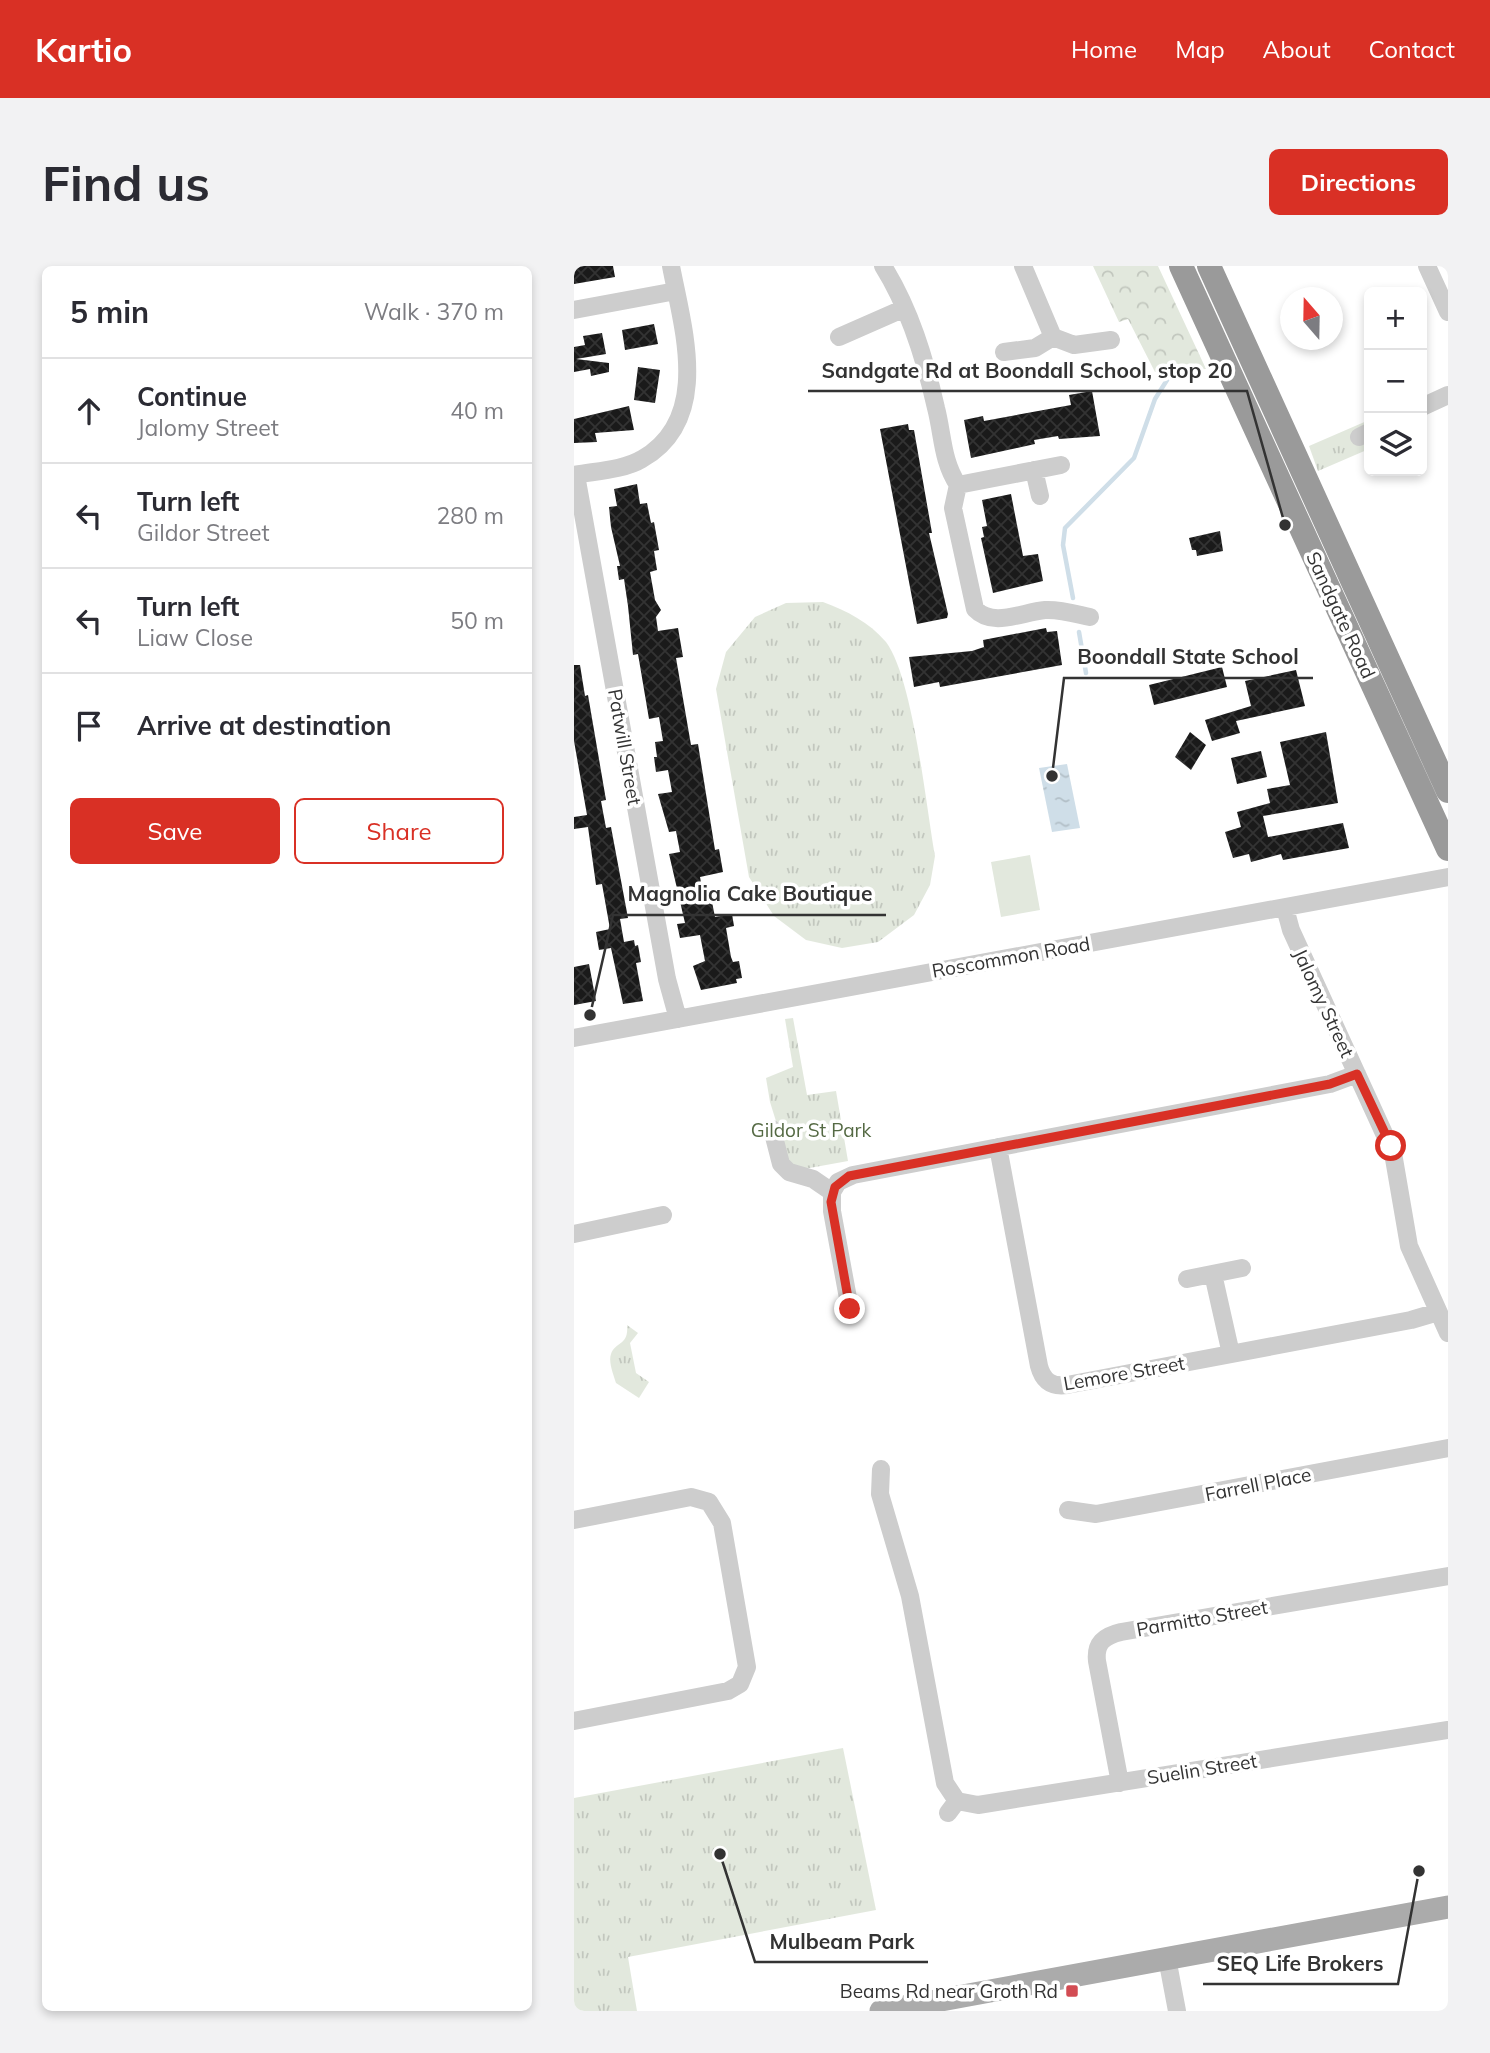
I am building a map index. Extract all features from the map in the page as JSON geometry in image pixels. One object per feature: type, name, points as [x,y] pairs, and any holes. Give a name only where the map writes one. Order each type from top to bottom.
[{"type":"highway","name":"Sandgate Road","points":[[1181,266],[1448,849]]},
{"type":"highway","name":"Sandgate Road","points":[[1209,266],[1448,791]]},
{"type":"main road","points":[[881,2011],[1448,1907]]},
{"type":"street","points":[[575,475],[640,461],[660,447],[677,427],[689,382],[671,266]]},
{"type":"street","points":[[883,266],[905,308],[926,363],[946,461],[958,485],[953,508],[971,601],[979,613],[998,618],[1056,610],[1090,617]]},
{"type":"street","points":[[1023,266],[1053,337],[1073,345],[1111,340]]},
{"type":"street","points":[[1427,266],[1448,312]]},
{"type":"street","points":[[574,310],[676,291]]},
{"type":"street","points":[[839,337],[905,308]]},
{"type":"street","points":[[1004,352],[1035,348],[1053,337]]},
{"type":"street","points":[[1427,405],[1448,395]]},
{"type":"street","points":[[958,485],[1061,465]]},
{"type":"street","points":[[1034,470],[1040,496]]},
{"type":"street","name":"Patwill Street","points":[[575,475],[667,979],[678,1019]]},
{"type":"street","name":"Roscommon Road","points":[[574,1038],[1448,877]]},
{"type":"street","name":"Jalomy Street","points":[[1285,908],[1291,930],[1393,1153],[1406,1235],[1448,1333]]},
{"type":"street","points":[[827,1190],[853,1175],[1330,1084],[1357,1074]]},
{"type":"street","points":[[772,1129],[781,1164],[793,1173],[813,1179],[827,1190],[850,1309]]},
{"type":"street","name":"Lemore Street","points":[[998,1147],[1039,1366],[1045,1379],[1057,1385],[1411,1320],[1438,1312]]},
{"type":"street","points":[[574,1234],[663,1214]]},
{"type":"street","points":[[1187,1279],[1242,1268]]},
{"type":"street","points":[[1213,1274],[1231,1354]]},
{"type":"street","name":"Farrell Place","points":[[1068,1510],[1096,1514],[1448,1448]]},
{"type":"street","name":"Suelin Street","points":[[881,1469],[880,1494],[910,1596],[945,1783],[952,1807],[1448,1730]]},
{"type":"street","points":[[574,1520],[691,1497],[709,1502],[722,1523],[747,1667],[740,1684],[728,1691],[574,1721]]},
{"type":"street","name":"Parmitto Street","points":[[1119,1783],[1097,1661],[1097,1649],[1104,1638],[1121,1632],[1448,1576]]},
{"type":"street","points":[[1167,1958],[1177,2011]]},
{"type":"green space","points":[[1093,266],[1158,266],[1206,369],[1155,372],[1128,319],[1119,322]]},
{"type":"green space","points":[[1364,422],[1364,451],[1318,471],[1309,446]]},
{"type":"green space","points":[[823,602],[865,623],[886,642],[895,659],[911,712],[935,856],[930,885],[914,915],[878,942],[842,948],[806,940],[774,916],[749,877],[716,689],[726,652],[755,617],[786,603]]},
{"type":"green space","points":[[1030,855],[1040,910],[1001,917],[991,862]]},
{"type":"green space","name":"Gildor St Park","points":[[793,1018],[807,1095],[836,1091],[848,1161],[804,1169],[790,1166],[770,1102],[766,1078],[793,1067],[785,1019]]},
{"type":"green space","points":[[627,1325],[638,1333],[630,1343],[636,1373],[649,1382],[639,1398],[616,1383],[611,1365],[611,1354],[626,1337]]},
{"type":"green space","points":[[843,1748],[876,1910],[628,1957],[637,2011],[574,2011],[574,1798]]},
{"type":"water","points":[[1067,764],[1080,828],[1052,832],[1039,768]]},
{"type":"building","points":[[574,266],[613,266],[615,277],[574,284]]},
{"type":"building","points":[[654,324],[658,344],[625,350],[622,330]]},
{"type":"building","points":[[602,333],[606,354],[576,359],[609,363],[609,372],[591,376],[590,369],[574,372],[574,347],[585,345],[583,336]]},
{"type":"building","points":[[638,367],[660,370],[655,403],[634,400]]},
{"type":"building","points":[[1092,391],[1100,436],[1059,439],[1058,436],[1034,440],[1035,444],[971,458],[964,420],[983,416],[984,421],[1071,405],[1069,395]]},
{"type":"building","points":[[629,406],[634,430],[595,433],[597,442],[574,443],[574,419]]},
{"type":"building","points":[[908,424],[909,430],[914,430],[932,533],[929,533],[948,614],[947,618],[917,624],[880,429]]},
{"type":"building","points":[[637,484],[640,504],[647,503],[651,523],[654,522],[659,550],[654,551],[657,570],[650,572],[655,600],[661,610],[656,617],[658,631],[678,628],[683,657],[676,658],[691,745],[698,744],[715,850],[719,849],[723,872],[700,877],[704,898],[711,897],[715,917],[732,914],[734,926],[726,928],[731,957],[733,962],[739,961],[742,978],[736,979],[737,983],[701,990],[693,966],[705,961],[700,935],[680,938],[677,924],[685,923],[669,854],[680,852],[676,831],[669,832],[658,794],[672,792],[668,770],[656,772],[655,742],[663,741],[659,717],[649,719],[638,654],[633,655],[624,579],[619,580],[617,566],[620,566],[611,527],[609,507],[617,506],[614,489]]},
{"type":"building","points":[[1011,494],[1023,556],[1038,554],[1043,581],[993,593],[981,538],[984,537],[982,527],[987,526],[982,500]]},
{"type":"building","points":[[1220,531],[1223,551],[1197,556],[1196,550],[1192,550],[1189,538]]},
{"type":"building","points":[[1046,628],[1047,632],[1057,631],[1062,665],[940,687],[939,682],[914,687],[909,657],[972,651],[984,647],[983,640]]},
{"type":"building","points":[[574,665],[580,665],[585,696],[588,695],[606,800],[601,801],[606,828],[611,827],[628,918],[620,919],[624,942],[634,940],[635,946],[638,945],[641,962],[636,963],[643,1001],[623,1004],[611,948],[599,950],[596,932],[610,929],[602,884],[596,885],[588,827],[574,829],[574,817],[587,815],[574,741]]},
{"type":"building","points":[[1222,667],[1227,687],[1154,705],[1149,685]]},
{"type":"building","points":[[1296,670],[1305,706],[1236,721],[1240,733],[1212,741],[1205,720],[1251,706],[1245,681]]},
{"type":"building","points":[[1190,732],[1206,745],[1191,770],[1175,757]]},
{"type":"building","points":[[1326,732],[1338,803],[1263,816],[1268,837],[1343,823],[1349,848],[1283,860],[1281,854],[1251,862],[1249,854],[1233,858],[1225,832],[1241,827],[1237,812],[1270,803],[1267,789],[1290,785],[1280,742]]},
{"type":"building","points":[[1261,751],[1267,777],[1237,784],[1231,758]]},
{"type":"building","points":[[589,964],[596,1001],[574,1005],[574,967]]},
{"type":"waterway","points":[[1073,598],[1063,545],[1065,528],[1134,458],[1155,399],[1167,380]]},
{"type":"waterway","points":[[1079,632],[1086,673]]},
{"type":"place","name":"Sandgate Rd at Boondall School, stop 20","points":[[1285,525]]},
{"type":"place","name":"Boondall State School","points":[[1052,776]]},
{"type":"place","name":"Magnolia Cake Boutique","points":[[590,1015]]},
{"type":"place","name":"Mulbeam Park","points":[[720,1854]]},
{"type":"place","name":"SEQ Life Brokers","points":[[1419,1871]]},
{"type":"place","name":"Beams Rd near Groth Rd","points":[[1072,1991]]},
{"type":"route","points":[[850,1309],[831,1202],[832,1192],[838,1182],[849,1176],[1330,1084],[1357,1074],[1391,1146]]}]
